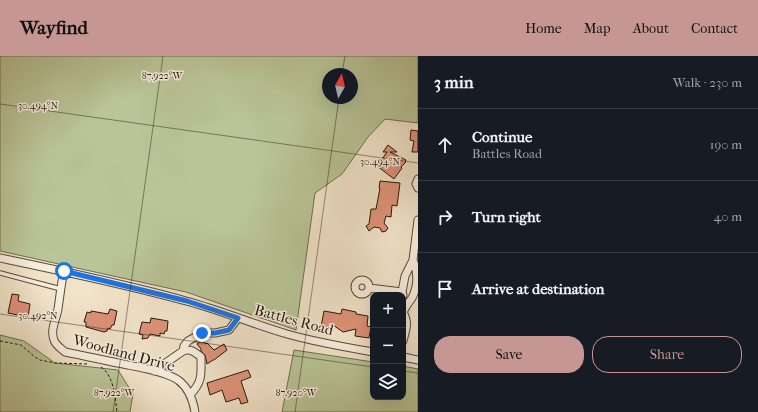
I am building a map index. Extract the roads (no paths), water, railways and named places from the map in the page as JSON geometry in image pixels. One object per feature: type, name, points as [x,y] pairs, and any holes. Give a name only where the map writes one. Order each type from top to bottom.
[{"type":"street","points":[[418,179],[416,184],[418,188]]},
{"type":"street","points":[[403,292],[405,276],[413,260],[418,220]]},
{"type":"street","name":"Battles Road","points":[[0,258],[64,271],[187,301],[286,334],[370,351]]},
{"type":"street","points":[[406,306],[411,300],[416,288],[417,274],[413,260]]},
{"type":"street","name":"Woodland Drive","points":[[64,271],[58,311],[53,326],[54,341],[58,346],[65,352],[154,371],[173,377],[184,386],[190,395],[195,412]]},
{"type":"street","points":[[369,288],[392,292]]},
{"type":"street","points":[[406,315],[406,328]]},
{"type":"street","points":[[183,351],[184,346],[188,341],[202,333],[215,333],[229,330],[238,318]]},
{"type":"street","points":[[154,371],[183,351],[187,349],[193,351],[201,357],[201,375],[200,382],[190,395]]},
{"type":"street","points":[[406,358],[418,360]]},
{"type":"lane","points":[[0,273],[61,289]]}]
